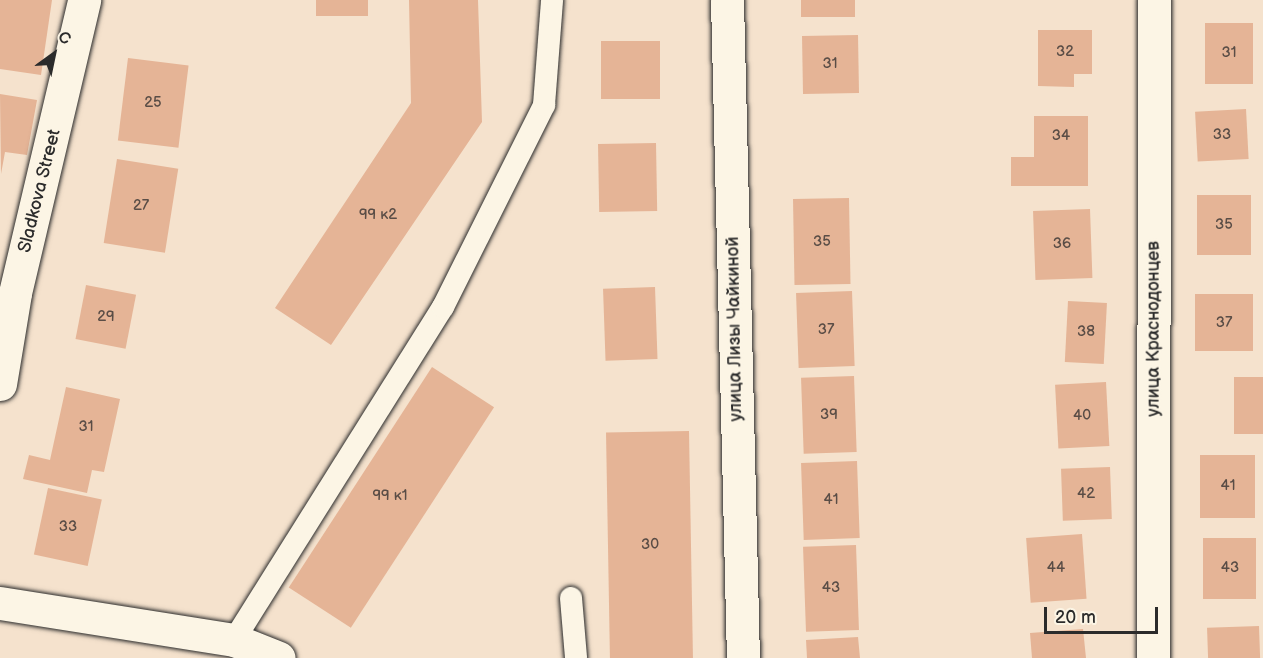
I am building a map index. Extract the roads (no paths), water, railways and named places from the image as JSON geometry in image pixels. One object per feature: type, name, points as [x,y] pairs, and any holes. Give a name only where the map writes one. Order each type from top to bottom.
[{"type":"street","name":"Sladkova Street","points":[[0,384],[15,293],[84,0]]},
{"type":"street","name":"улица Лизы Чайкиной","points":[[727,0],[743,658]]},
{"type":"street","name":"улица Краснодонцев","points":[[1154,658],[1155,0]]},
{"type":"street","points":[[0,603],[234,640],[276,657]]},
{"type":"lane","points":[[234,640],[443,307],[539,116],[544,105],[552,0]]},
{"type":"lane","points":[[571,598],[576,658]]}]
